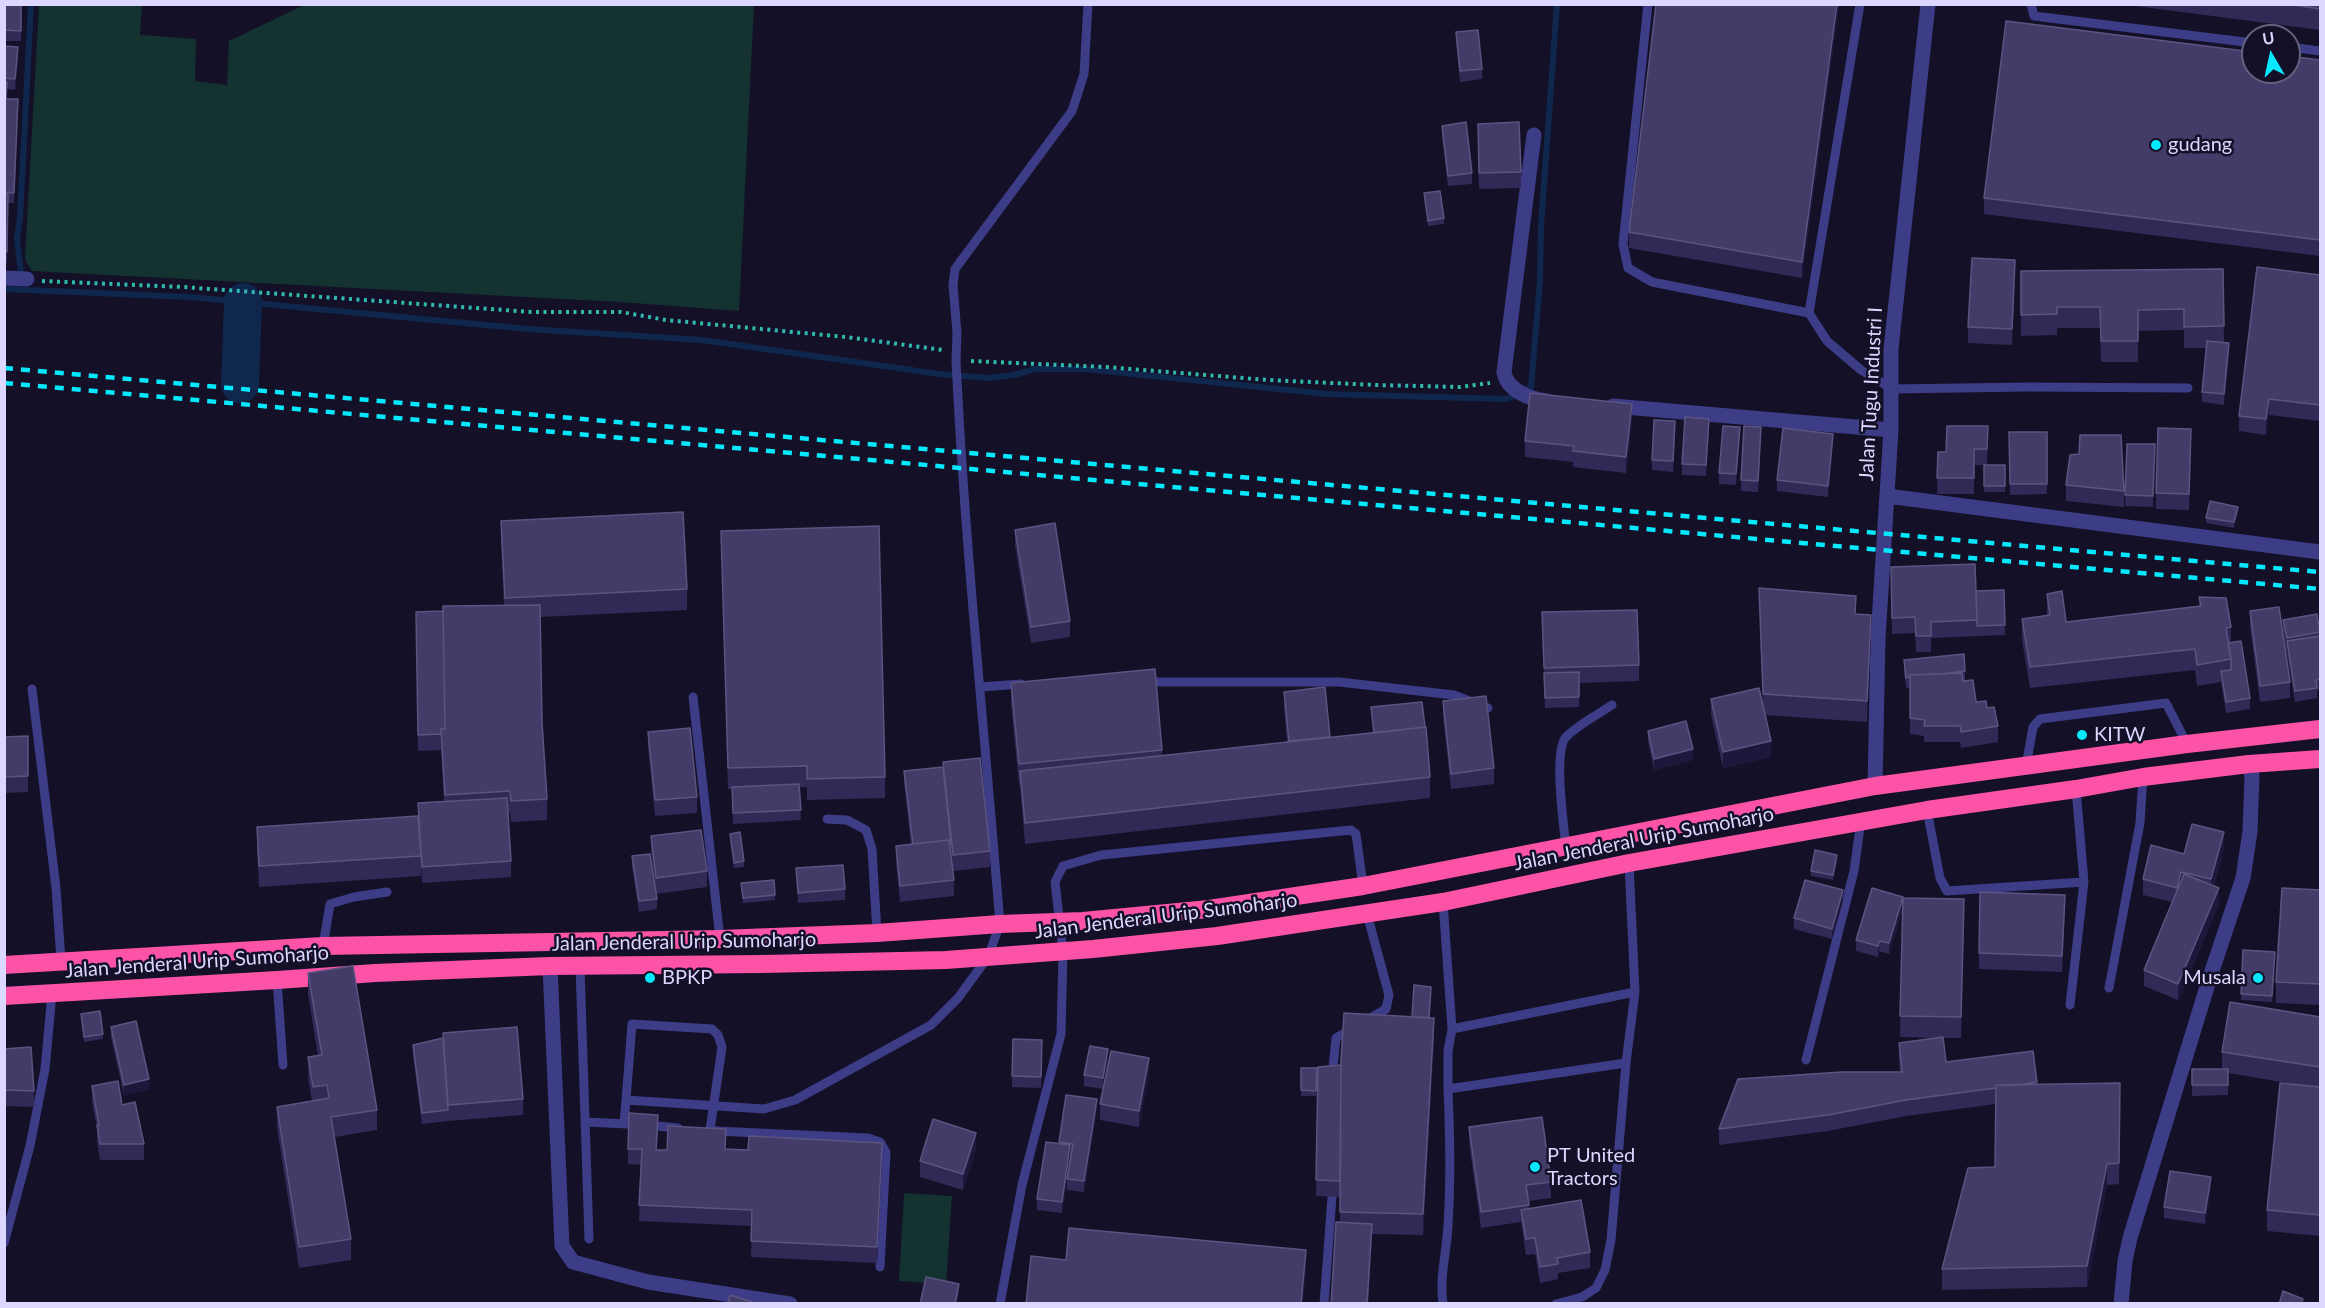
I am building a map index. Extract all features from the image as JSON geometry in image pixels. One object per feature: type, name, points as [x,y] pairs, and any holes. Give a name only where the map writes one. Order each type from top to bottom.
[{"type":"highway","name":"Jalan Jenderal Urip Sumoharjo","points":[[4,964],[323,946],[720,939],[877,933],[1000,924],[1060,923],[1209,909],[1363,885],[1566,848],[1875,786],[2187,744],[2320,729]]},
{"type":"highway","name":"Jalan Jenderal Urip Sumoharjo","points":[[4,996],[375,973],[550,966],[762,964],[988,957],[1063,952],[1217,936],[1443,902],[1629,863],[1861,820],[2143,777],[2249,764],[2320,759]]},
{"type":"street","name":"Jalan Tugu Industri I","points":[[1875,786],[1878,639],[1891,430],[1891,349],[1928,4]]},
{"type":"street","points":[[1534,135],[1504,372],[1508,383],[1530,397],[1564,402]]},
{"type":"street","points":[[4,278],[27,279]]},
{"type":"street","points":[[1599,405],[1891,430]]},
{"type":"street","points":[[1887,496],[2320,552]]},
{"type":"street","points":[[2121,1304],[2125,1261],[2130,1238],[2243,878],[2250,832],[2252,776],[2249,764]]},
{"type":"street","points":[[550,966],[562,1246],[567,1254],[573,1262],[648,1282],[790,1304]]},
{"type":"lane","points":[[626,1100],[764,1109],[795,1100],[931,1024],[958,998],[988,957],[1000,924],[981,687],[965,526],[953,285],[956,269],[1072,111],[1084,74],[1088,4]]},
{"type":"lane","points":[[1648,4],[1623,244],[1628,268],[1652,282],[1809,313]]},
{"type":"lane","points":[[1860,4],[1809,313],[1827,341],[1861,370],[1892,389],[2188,388]]},
{"type":"lane","points":[[2031,4],[2034,16],[2241,42]]},
{"type":"lane","points":[[2301,49],[2320,51]]},
{"type":"lane","points":[[1132,682],[1339,682],[1454,695],[1488,708]]},
{"type":"lane","points":[[981,687],[1028,684]]},
{"type":"lane","points":[[32,689],[56,888],[62,962]]},
{"type":"lane","points":[[693,697],[720,939]]},
{"type":"lane","points":[[2026,766],[2033,727],[2040,719],[2166,703],[2187,744]]},
{"type":"lane","points":[[1566,848],[1559,772],[1561,744],[1567,736],[1612,705]]},
{"type":"lane","points":[[2109,988],[2140,823],[2143,777]]},
{"type":"lane","points":[[2070,1005],[2084,882],[2076,789]]},
{"type":"lane","points":[[1927,810],[1940,878],[1947,891],[2084,882]]},
{"type":"lane","points":[[827,819],[847,820],[866,830],[872,849],[877,933]]},
{"type":"lane","points":[[1806,1060],[1854,871],[1861,820]]},
{"type":"lane","points":[[1000,1304],[1022,1185],[1061,1034],[1063,952],[1055,882],[1063,866],[1101,855],[1351,830],[1356,834],[1363,885]]},
{"type":"lane","points":[[1556,1304],[1582,1298],[1596,1288],[1605,1270],[1611,1240],[1626,1063],[1635,992],[1629,863]]},
{"type":"lane","points":[[323,946],[330,904],[354,897],[387,892]]},
{"type":"lane","points":[[1443,902],[1452,1029],[1448,1051],[1451,1178],[1448,1230],[1441,1282],[1443,1304]]},
{"type":"lane","points":[[1331,1082],[1336,1038],[1386,1009],[1389,995],[1367,914]]},
{"type":"lane","points":[[580,967],[589,1239]]},
{"type":"lane","points":[[277,980],[283,1065]]},
{"type":"lane","points":[[1452,1029],[1635,992]]},
{"type":"lane","points":[[4,1243],[30,1146],[41,1091],[52,993]]},
{"type":"lane","points":[[624,1124],[630,1029],[632,1024],[636,1023],[712,1029],[718,1035],[722,1047],[710,1130]]},
{"type":"lane","points":[[1448,1089],[1626,1063]]},
{"type":"lane","points":[[585,1122],[689,1129]]},
{"type":"lane","points":[[700,1130],[868,1138],[880,1142],[886,1152],[880,1267]]},
{"type":"lane","points":[[1324,1304],[1332,1197]]},
{"type":"path","points":[[27,279],[183,287],[532,312],[621,312],[666,320],[836,336],[956,361],[1106,367],[1268,380],[1376,385],[1460,387],[1508,383]]},
{"type":"green space","points":[[39,5],[142,5],[140,35],[196,39],[195,81],[227,85],[229,41],[304,5],[754,5],[739,311],[620,302],[32,271],[25,259]]},
{"type":"green space","points":[[904,1193],[952,1196],[946,1284],[899,1281]]},
{"type":"building","points":[[4,4],[21,4],[21,31],[4,30]]},
{"type":"building","points":[[1656,4],[1837,4],[1802,262],[1629,232]]},
{"type":"building","points":[[2287,4],[2320,4],[2320,9]]},
{"type":"building","name":"gudang","points":[[2006,21],[2241,50],[2241,84],[2301,84],[2301,58],[2320,60],[2320,240],[1984,198]]},
{"type":"building","points":[[1478,30],[1482,69],[1460,71],[1456,32]]},
{"type":"building","points":[[4,46],[18,47],[15,79],[4,78]]},
{"type":"building","points":[[4,82],[7,82],[6,99],[18,99],[14,193],[4,192]]},
{"type":"building","points":[[1466,122],[1472,173],[1448,176],[1442,126]]},
{"type":"building","points":[[1519,122],[1521,172],[1479,173],[1478,124]]},
{"type":"building","points":[[1440,191],[1444,218],[1428,221],[1424,193]]},
{"type":"building","points":[[4,194],[8,194],[7,252],[4,252]]},
{"type":"building","points":[[1972,258],[2015,260],[2012,329],[1968,327]]},
{"type":"building","points":[[2257,267],[2320,275],[2320,405],[2269,399],[2266,419],[2239,416]]},
{"type":"building","points":[[2223,269],[2224,326],[2184,327],[2184,309],[2138,310],[2138,341],[2101,341],[2100,307],[2057,307],[2057,314],[2021,315],[2021,271]]},
{"type":"building","points":[[2207,341],[2229,343],[2224,394],[2202,392]]},
{"type":"building","points":[[1530,393],[1632,404],[1626,457],[1573,451],[1574,446],[1525,441]]},
{"type":"building","points":[[1685,417],[1709,419],[1706,465],[1682,464]]},
{"type":"building","points":[[1654,420],[1675,421],[1673,461],[1652,460]]},
{"type":"building","points":[[1723,426],[1740,427],[1736,474],[1719,473]]},
{"type":"building","points":[[1744,426],[1761,427],[1758,481],[1741,480]]},
{"type":"building","points":[[1947,426],[1988,426],[1987,449],[1974,449],[1974,478],[1937,478],[1938,452],[1946,452]]},
{"type":"building","points":[[1783,428],[1833,434],[1828,486],[1777,480]]},
{"type":"building","points":[[2158,428],[2191,429],[2189,494],[2156,493]]},
{"type":"building","points":[[2009,432],[2047,432],[2047,484],[2010,484]]},
{"type":"building","points":[[2080,435],[2121,435],[2124,491],[2066,485],[2070,455],[2079,454]]},
{"type":"building","points":[[2127,444],[2155,444],[2153,496],[2125,495]]},
{"type":"building","points":[[1984,465],[2005,465],[2005,486],[1984,486]]},
{"type":"building","points":[[2210,501],[2238,507],[2234,522],[2206,518]]},
{"type":"building","points":[[683,512],[687,589],[505,598],[501,521]]},
{"type":"building","points":[[1055,523],[1070,621],[1031,627],[1015,530]]},
{"type":"building","points":[[879,526],[885,777],[807,779],[807,766],[728,768],[721,531]]},
{"type":"building","points":[[1975,564],[1977,620],[1931,622],[1931,636],[1916,636],[1915,617],[1892,618],[1891,567]]},
{"type":"building","points":[[1759,588],[1856,596],[1855,614],[1871,615],[1867,701],[1763,694]]},
{"type":"building","points":[[2004,590],[2005,625],[1977,626],[1976,591]]},
{"type":"building","points":[[2062,591],[2066,622],[2201,606],[2199,597],[2226,598],[2231,627],[2226,628],[2231,659],[2197,665],[2195,649],[2030,667],[2022,619],[2050,615],[2047,594]]},
{"type":"building","points":[[540,605],[542,722],[547,799],[511,801],[510,791],[445,795],[441,729],[445,729],[443,606]]},
{"type":"building","points":[[2279,607],[2290,682],[2260,686],[2250,611]]},
{"type":"building","points":[[1637,610],[1639,665],[1544,668],[1542,612]]},
{"type":"building","points":[[443,611],[445,729],[441,729],[441,734],[418,735],[416,612]]},
{"type":"building","points":[[2317,614],[2320,632],[2287,638],[2283,620]]},
{"type":"building","points":[[2320,636],[2320,679],[2316,680],[2317,688],[2295,691],[2287,641]]},
{"type":"building","points":[[2241,641],[2250,698],[2226,702],[2221,671],[2231,670],[2228,643]]},
{"type":"building","points":[[1964,654],[1965,671],[1910,675],[1906,678],[1904,660]]},
{"type":"building","points":[[1155,669],[1162,750],[1019,764],[1011,683]]},
{"type":"building","points":[[1579,672],[1579,697],[1545,698],[1544,673]]},
{"type":"building","points":[[1962,673],[1963,681],[1973,680],[1976,702],[1986,701],[1987,708],[1994,707],[1998,726],[1961,732],[1960,726],[1924,726],[1925,720],[1910,718],[1910,675]]},
{"type":"building","points":[[1325,687],[1330,737],[1289,741],[1284,692]]},
{"type":"building","points":[[1759,688],[1771,741],[1723,752],[1711,699]]},
{"type":"building","points":[[1486,696],[1494,768],[1451,774],[1443,701]]},
{"type":"building","points":[[1422,702],[1425,727],[1374,733],[1371,707]]},
{"type":"building","points":[[1686,721],[1693,749],[1654,759],[1648,731]]},
{"type":"building","points":[[1426,727],[1430,777],[1025,823],[1020,771]]},
{"type":"building","points":[[690,728],[697,797],[655,800],[648,732]]},
{"type":"building","points":[[28,736],[28,776],[4,777],[4,737]]},
{"type":"building","points":[[980,758],[990,851],[953,855],[943,762]]},
{"type":"building","points":[[943,767],[951,843],[949,840],[913,844],[904,771]]},
{"type":"building","points":[[799,784],[801,810],[733,813],[732,787]]},
{"type":"building","points":[[507,798],[511,861],[422,867],[418,803]]},
{"type":"building","points":[[418,816],[421,856],[259,866],[257,827]]},
{"type":"building","points":[[2192,824],[2224,832],[2211,879],[2181,872],[2177,888],[2143,879],[2151,845],[2184,854]]},
{"type":"building","points":[[701,830],[707,871],[656,878],[651,836]]},
{"type":"building","points":[[740,832],[744,861],[734,863],[730,834]]},
{"type":"building","points":[[949,840],[954,880],[900,886],[896,846]]},
{"type":"building","points":[[1815,850],[1837,855],[1833,875],[1811,871]]},
{"type":"building","points":[[650,854],[657,899],[639,901],[632,856]]},
{"type":"building","points":[[843,865],[845,889],[798,893],[796,868]]},
{"type":"building","points":[[2184,874],[2219,888],[2178,984],[2144,970]]},
{"type":"building","points":[[774,880],[775,895],[743,898],[741,883]]},
{"type":"building","points":[[1805,880],[1843,890],[1832,929],[1794,918]]},
{"type":"building","points":[[1872,888],[1903,897],[1889,943],[1879,941],[1878,946],[1856,940]]},
{"type":"building","points":[[2282,888],[2320,890],[2320,984],[2276,982]]},
{"type":"building","points":[[1980,892],[2065,895],[2062,956],[1979,953]]},
{"type":"building","points":[[1903,898],[1964,899],[1961,1017],[1900,1016]]},
{"type":"building","name":"Musala","points":[[2243,950],[2275,952],[2272,996],[2241,994]]},
{"type":"building","points":[[353,966],[377,1110],[331,1117],[351,1239],[299,1247],[277,1107],[329,1098],[327,1085],[313,1087],[308,1057],[322,1055],[308,973]]},
{"type":"building","points":[[1414,985],[1431,987],[1429,1018],[1412,1017]]},
{"type":"building","points":[[2230,1002],[2320,1017],[2320,1067],[2222,1052]]},
{"type":"building","points":[[100,1011],[103,1034],[84,1037],[81,1014]]},
{"type":"building","points":[[1344,1013],[1434,1018],[1423,1214],[1340,1212],[1341,1060]]},
{"type":"building","points":[[136,1021],[149,1079],[124,1085],[111,1027]]},
{"type":"building","points":[[517,1027],[523,1099],[448,1105],[443,1033]]},
{"type":"building","points":[[1943,1037],[1946,1062],[2033,1051],[2037,1082],[1996,1085],[1996,1088],[1906,1100],[1828,1115],[1719,1129],[1738,1079],[1842,1072],[1902,1072],[1899,1043]]},
{"type":"building","points":[[443,1038],[448,1110],[422,1113],[413,1045]]},
{"type":"building","points":[[1013,1039],[1042,1040],[1041,1077],[1012,1076]]},
{"type":"building","points":[[1090,1046],[1108,1049],[1103,1078],[1084,1075]]},
{"type":"building","points":[[31,1047],[34,1091],[4,1090],[4,1049]]},
{"type":"building","points":[[1111,1051],[1149,1058],[1139,1111],[1100,1104]]},
{"type":"building","points":[[1341,1065],[1340,1181],[1316,1180],[1318,1067]]},
{"type":"building","points":[[1301,1068],[1317,1068],[1316,1091],[1301,1090]]},
{"type":"building","points":[[2192,1069],[2228,1069],[2228,1085],[2192,1085]]},
{"type":"building","points":[[118,1081],[122,1105],[135,1102],[144,1144],[100,1144],[92,1086]]},
{"type":"building","points":[[2120,1083],[2119,1163],[2107,1164],[2087,1266],[1942,1269],[1968,1168],[1995,1167],[1996,1085]]},
{"type":"building","points":[[2280,1083],[2320,1087],[2320,1215],[2267,1210]]},
{"type":"building","points":[[1066,1095],[1097,1099],[1084,1181],[1067,1179],[1073,1144],[1059,1142]]},
{"type":"building","points":[[629,1113],[658,1115],[656,1150],[667,1150],[668,1126],[726,1129],[725,1149],[748,1150],[749,1136],[882,1143],[877,1247],[751,1241],[752,1210],[639,1205],[642,1149],[628,1149]]},
{"type":"building","points":[[1542,1117],[1551,1182],[1526,1185],[1529,1205],[1481,1212],[1469,1127]]},
{"type":"building","points":[[933,1119],[976,1133],[963,1174],[920,1161]]},
{"type":"building","points":[[1046,1142],[1070,1145],[1062,1202],[1037,1199]]},
{"type":"building","points":[[2170,1171],[2211,1177],[2205,1213],[2164,1207]]},
{"type":"building","points":[[1581,1200],[1590,1252],[1557,1258],[1558,1264],[1540,1267],[1535,1238],[1526,1239],[1521,1210]]},
{"type":"building","points":[[1336,1222],[1372,1224],[1367,1304],[1331,1304]]},
{"type":"building","points":[[1069,1228],[1306,1250],[1301,1304],[1026,1304],[1031,1256],[1066,1260]]},
{"type":"building","points":[[926,1277],[959,1284],[955,1304],[920,1304]]},
{"type":"building","points":[[2283,1291],[2303,1299],[2301,1304],[2279,1304]]},
{"type":"building","points":[[730,1295],[759,1304],[728,1304]]},
{"type":"waterway","points":[[21,273],[17,239],[31,4]]},
{"type":"waterway","points":[[4,289],[190,297],[528,329],[702,340],[939,374],[989,378],[1014,375],[1035,369],[1085,369],[1327,394],[1507,399],[1531,387],[1540,281],[1541,226],[1557,4]]},
{"type":"waterway","points":[[240,384],[243,302]]},
{"type":"railway","points":[[4,368],[2320,572]]},
{"type":"railway","points":[[4,383],[2320,589]]},
{"type":"place","name":"gudang","points":[[2156,145]]},
{"type":"place","name":"KITW","points":[[2082,735]]},
{"type":"place","name":"BPKP","points":[[650,978]]},
{"type":"place","name":"Musala","points":[[2258,978]]},
{"type":"place","name":"PT United Tractors","points":[[1535,1167]]}]
